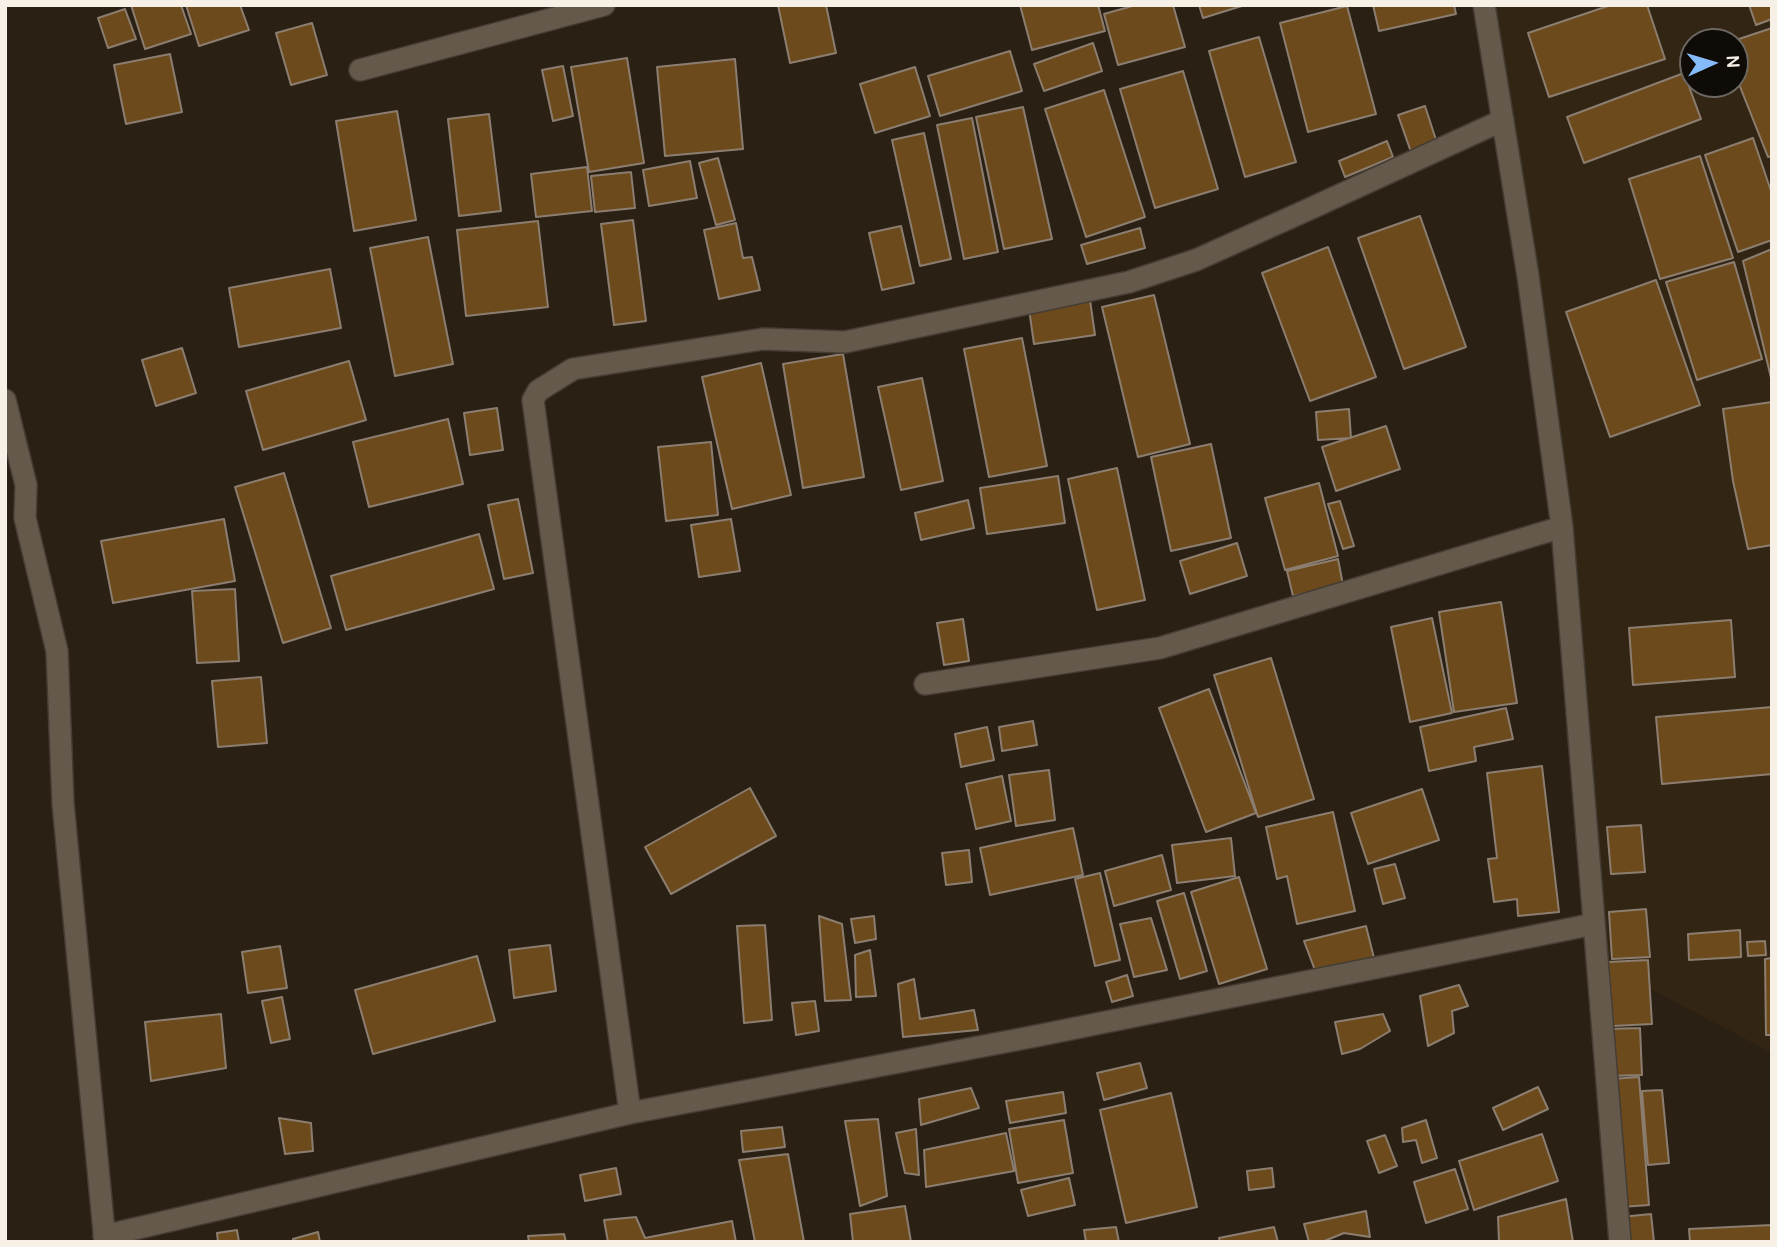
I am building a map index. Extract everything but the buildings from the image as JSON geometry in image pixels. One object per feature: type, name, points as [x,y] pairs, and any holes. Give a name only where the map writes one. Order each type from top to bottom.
[{"type":"street","points":[[360,70],[604,5]]},
{"type":"street","points":[[1484,5],[1530,289],[1562,527],[1620,1242]]},
{"type":"street","points":[[630,1113],[533,400],[538,391],[573,369],[763,339],[845,342],[1129,282],[1196,260],[1503,120]]},
{"type":"street","points":[[5,400],[26,485],[26,518],[57,651],[63,803],[104,1239],[630,1113],[1045,1034],[1594,924]]},
{"type":"street","points":[[925,684],[1160,648],[1562,527]]},
{"type":"shaded area","points":[[1482,5],[1772,5],[1772,1053],[1596,960],[1558,462]]}]
